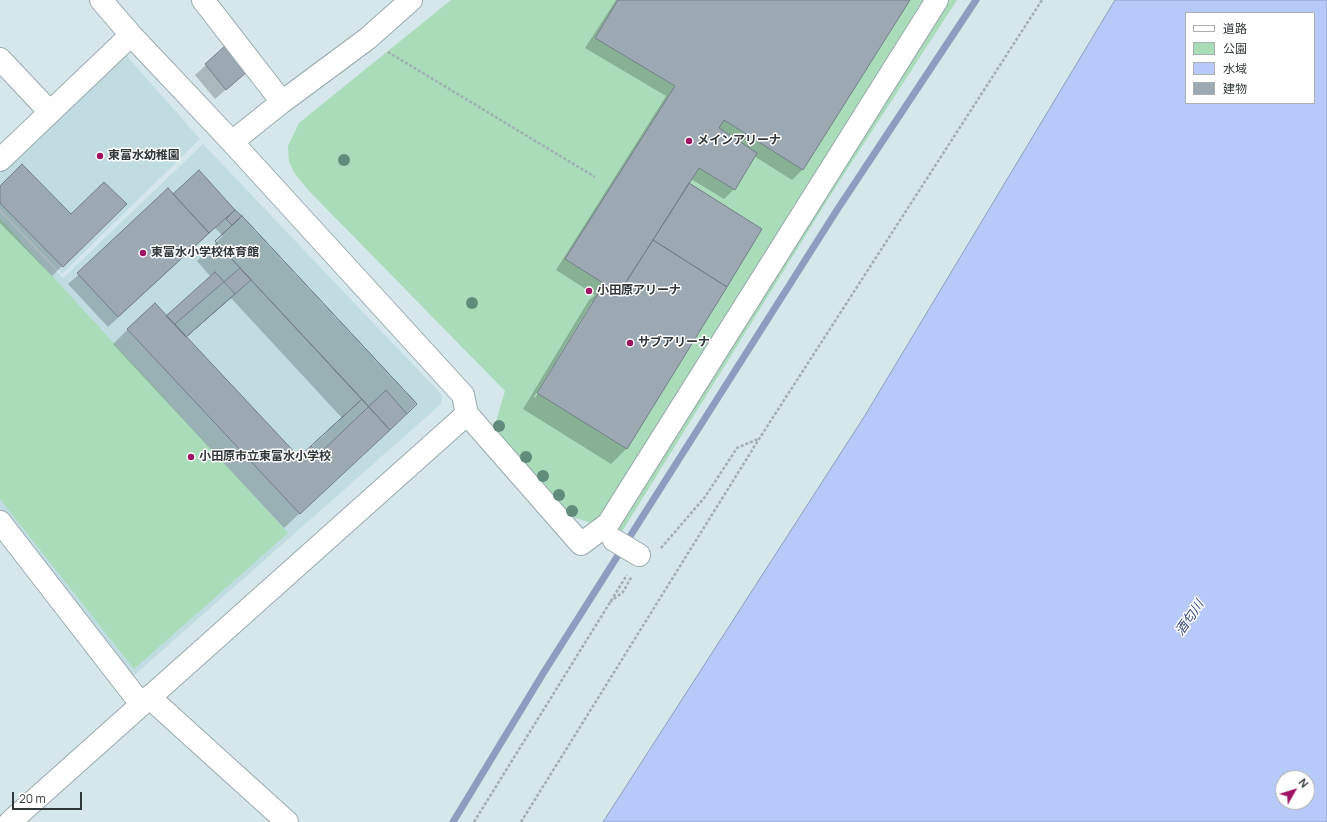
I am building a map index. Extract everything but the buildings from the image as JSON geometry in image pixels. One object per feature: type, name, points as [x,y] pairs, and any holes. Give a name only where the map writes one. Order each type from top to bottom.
[{"type":"street","points":[[101,0],[131,36],[232,142],[463,395],[467,414],[581,544],[608,524],[937,0]]},
{"type":"street","points":[[203,0],[282,102]]},
{"type":"street","points":[[232,142],[282,102],[367,39],[411,0]]},
{"type":"street","points":[[0,160],[131,36]]},
{"type":"street","points":[[0,59],[50,112]]},
{"type":"street","points":[[10,822],[467,414]]},
{"type":"street","points":[[0,522],[145,701],[287,822]]},
{"type":"street","points":[[614,540],[636,565]]},
{"type":"path","points":[[521,822],[759,439],[1042,0]]},
{"type":"path","points":[[367,39],[595,177]]},
{"type":"path","points":[[474,822],[608,604],[636,565],[651,560],[705,497],[737,448],[759,439]]},
{"type":"path","points":[[608,604],[623,592],[636,565]]},
{"type":"shaded area","name":"東富水幼稚園","points":[[125,54],[200,139],[62,274],[0,209],[0,172]]},
{"type":"shaded area","name":"小田原市立東富水小学校","points":[[203,144],[442,395],[441,404],[130,679],[0,509],[0,212],[63,278]]},
{"type":"green space","name":"小田原アリーナ","points":[[451,0],[957,0],[835,188],[621,533],[570,516],[494,428],[505,391],[309,191],[295,174],[289,162],[288,146],[299,123]]},
{"type":"green space","points":[[0,219],[288,533],[134,669],[0,499]]},
{"type":"water","name":"酒匂川","points":[[1115,0],[1327,0],[1327,822],[603,822],[864,417]]},
{"type":"waterway","points":[[453,822],[544,672],[837,210],[976,0]]},
{"type":"place","name":"メインアリーナ","points":[[689,141]]},
{"type":"place","name":"東富水幼稚園","points":[[100,156]]},
{"type":"place","name":"東富水小学校体育館","points":[[143,253]]},
{"type":"place","name":"小田原アリーナ","points":[[589,291]]},
{"type":"place","name":"サブアリーナ","points":[[630,343]]},
{"type":"place","name":"小田原市立東富水小学校","points":[[191,457]]}]
